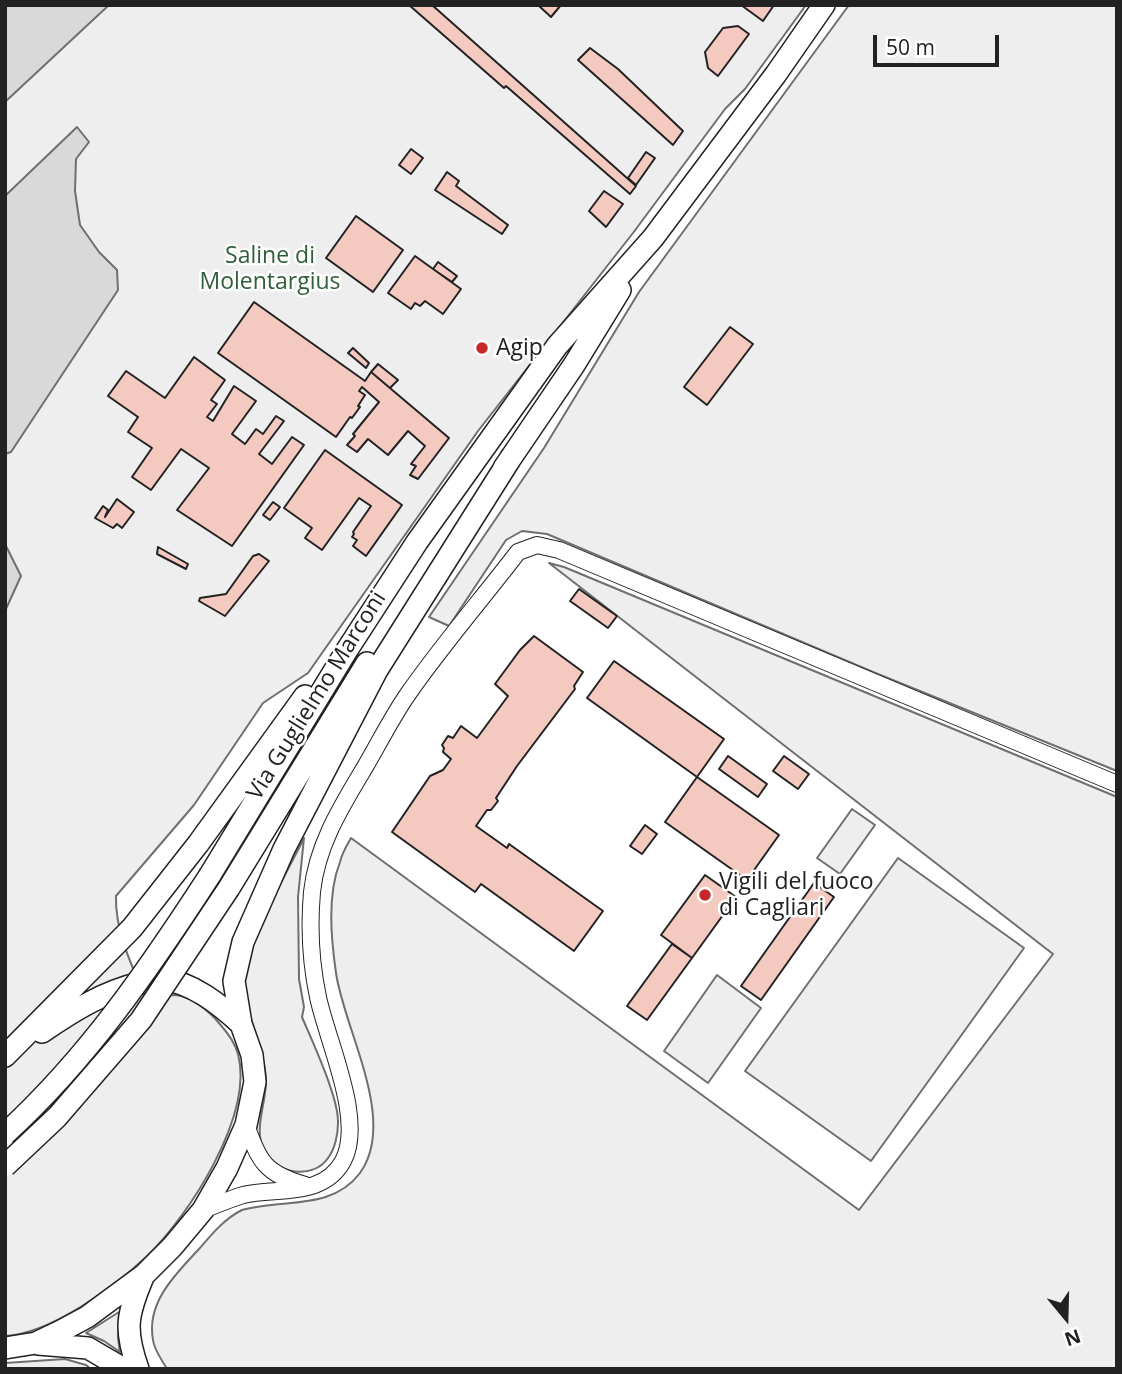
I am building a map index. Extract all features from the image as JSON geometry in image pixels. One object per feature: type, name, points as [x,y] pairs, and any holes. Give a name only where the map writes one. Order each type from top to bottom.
[{"type":"main road","name":"Via Guglielmo Marconi","points":[[5,1134],[67,1071],[115,1015],[210,875],[347,650],[418,542],[557,346],[653,238],[776,75],[824,5]]},
{"type":"main road","name":"Via Guglielmo Marconi","points":[[5,1166],[57,1117],[141,1020],[229,888],[340,703],[413,593],[512,456],[653,238]]},
{"type":"main road","points":[[36,1343],[87,1317],[144,1275],[203,1210],[227,1168],[246,1125],[255,1082],[252,1055],[241,1024],[234,981],[243,942],[284,849],[377,670],[512,456]]},
{"type":"main road","points":[[5,1056],[132,928],[161,893],[418,542]]},
{"type":"main road","points":[[5,1056],[73,1010],[114,989],[160,978],[194,989],[217,1002],[241,1024]]},
{"type":"main road","points":[[138,1369],[127,1328],[133,1301],[144,1275]]},
{"type":"main road","points":[[5,1348],[36,1343],[88,1348],[124,1369]]},
{"type":"street","points":[[203,1210],[244,1195],[310,1186],[334,1174],[344,1160],[349,1146],[351,1124],[318,997],[312,953],[312,893],[318,857],[334,818],[408,695],[518,552],[537,545],[559,550],[1117,784]]},
{"type":"street","points":[[246,1125],[259,1159],[270,1172],[310,1186]]},
{"type":"green space","name":"Saline di Molentargius","points":[[5,5],[806,5],[745,89],[725,109],[633,233],[478,431],[308,673],[263,703],[194,805],[116,896],[121,935],[145,996],[143,1000],[175,995],[187,998],[210,1014],[233,1041],[238,1054],[240,1079],[236,1106],[227,1134],[198,1191],[164,1238],[147,1256],[81,1307],[42,1327],[5,1336]]},
{"type":"green space","points":[[849,5],[1117,5],[1117,771],[873,672],[547,534],[522,531],[506,540],[449,626],[429,617],[544,448],[639,292]]},
{"type":"green space","points":[[549,563],[1117,797],[1117,1369],[167,1369],[154,1344],[152,1326],[158,1301],[172,1279],[214,1232],[242,1210],[316,1200],[340,1191],[360,1173],[370,1152],[373,1127],[371,1101],[341,996],[332,931],[333,888],[342,855],[351,838],[859,1210],[1053,954]]},
{"type":"green space","points":[[852,809],[875,825],[840,874],[817,858]]},
{"type":"green space","points":[[304,838],[298,897],[299,979],[304,1007],[302,1017],[330,1085],[338,1123],[336,1141],[328,1158],[314,1169],[295,1172],[278,1165],[261,1144],[260,1126],[266,1079],[244,991],[244,975],[256,936]]},
{"type":"green space","points":[[898,858],[1024,948],[871,1161],[745,1071]]},
{"type":"green space","points":[[717,975],[761,1008],[708,1083],[664,1051]]},
{"type":"green space","points":[[119,1312],[118,1338],[120,1352],[86,1333]]},
{"type":"green space","points":[[65,1359],[91,1369],[5,1369],[5,1363]]},
{"type":"shaded area","points":[[5,5],[109,5],[5,102]]},
{"type":"shaded area","points":[[77,127],[89,142],[76,159],[75,191],[80,225],[99,252],[117,270],[118,290],[11,452],[5,454],[5,196]]},
{"type":"shaded area","points":[[5,544],[21,576],[5,611]]},
{"type":"building","points":[[409,5],[432,5],[636,186],[630,194],[506,86],[504,88]]},
{"type":"building","points":[[538,5],[561,5],[551,17]]},
{"type":"building","points":[[741,5],[774,5],[763,21]]},
{"type":"building","points":[[738,26],[749,34],[718,76],[708,68],[705,52],[723,28]]},
{"type":"building","points":[[590,48],[618,69],[683,131],[673,145],[578,60]]},
{"type":"building","points":[[411,149],[423,158],[411,174],[399,165]]},
{"type":"building","points":[[646,152],[655,158],[636,185],[628,178]]},
{"type":"building","points":[[447,172],[459,181],[456,186],[508,225],[502,234],[435,190]]},
{"type":"building","points":[[604,191],[623,204],[606,227],[589,211]]},
{"type":"building","points":[[356,216],[403,250],[373,292],[326,258]]},
{"type":"building","points":[[415,256],[461,289],[443,314],[425,301],[420,306],[415,303],[411,309],[388,293]]},
{"type":"building","points":[[438,262],[457,276],[452,282],[433,269]]},
{"type":"building","points":[[254,302],[365,381],[371,372],[449,438],[418,479],[410,475],[416,466],[411,464],[425,446],[408,431],[388,455],[368,439],[357,452],[347,445],[379,402],[362,387],[359,391],[365,395],[358,406],[360,407],[336,437],[218,353]]},
{"type":"building","points":[[730,327],[753,344],[707,405],[684,387]]},
{"type":"building","points":[[353,348],[369,363],[366,368],[348,353]]},
{"type":"building","points":[[194,357],[225,380],[211,400],[217,404],[207,417],[213,421],[234,386],[256,401],[232,434],[245,444],[256,429],[263,434],[276,416],[284,421],[259,454],[272,464],[292,437],[304,445],[232,546],[177,510],[209,468],[181,449],[151,490],[132,477],[152,448],[128,432],[138,417],[108,396],[126,371],[165,398]]},
{"type":"building","points":[[378,364],[398,380],[390,388],[371,372]]},
{"type":"building","points":[[325,450],[402,505],[366,556],[353,546],[357,540],[352,537],[353,532],[371,506],[359,498],[322,550],[305,538],[312,528],[284,508]]},
{"type":"building","points":[[117,499],[134,512],[122,528],[117,524],[113,528],[95,518],[103,506],[108,510],[105,517]]},
{"type":"building","points":[[273,502],[280,507],[270,520],[263,515]]},
{"type":"building","points":[[158,547],[188,564],[186,569],[157,554]]},
{"type":"building","points":[[259,554],[269,561],[225,616],[199,601],[200,598],[226,594],[253,556]]},
{"type":"building","points":[[579,589],[617,616],[608,628],[570,601]]},
{"type":"building","points":[[534,636],[583,672],[574,686],[575,689],[517,766],[496,798],[498,801],[491,810],[487,810],[476,826],[507,848],[509,844],[603,911],[574,951],[481,884],[475,892],[392,832],[430,776],[443,770],[451,759],[443,752],[442,745],[448,736],[453,738],[461,726],[477,738],[508,696],[495,684]]},
{"type":"building","points":[[614,661],[724,739],[697,777],[587,698]]},
{"type":"building","points":[[728,756],[767,784],[758,797],[719,769]]},
{"type":"building","points":[[784,756],[809,774],[798,789],[773,771]]},
{"type":"building","points":[[697,777],[779,835],[747,880],[665,822]]},
{"type":"building","points":[[645,825],[657,834],[642,854],[630,846]]},
{"type":"building","points":[[705,875],[736,897],[692,958],[661,935]]},
{"type":"building","points":[[814,883],[834,897],[761,1000],[741,986]]},
{"type":"building","points":[[672,944],[692,958],[647,1020],[627,1006]]},
{"type":"place","name":"Agip","points":[[482,348]]},
{"type":"place","name":"Vigili del fuoco di Cagliari","points":[[705,895]]}]
